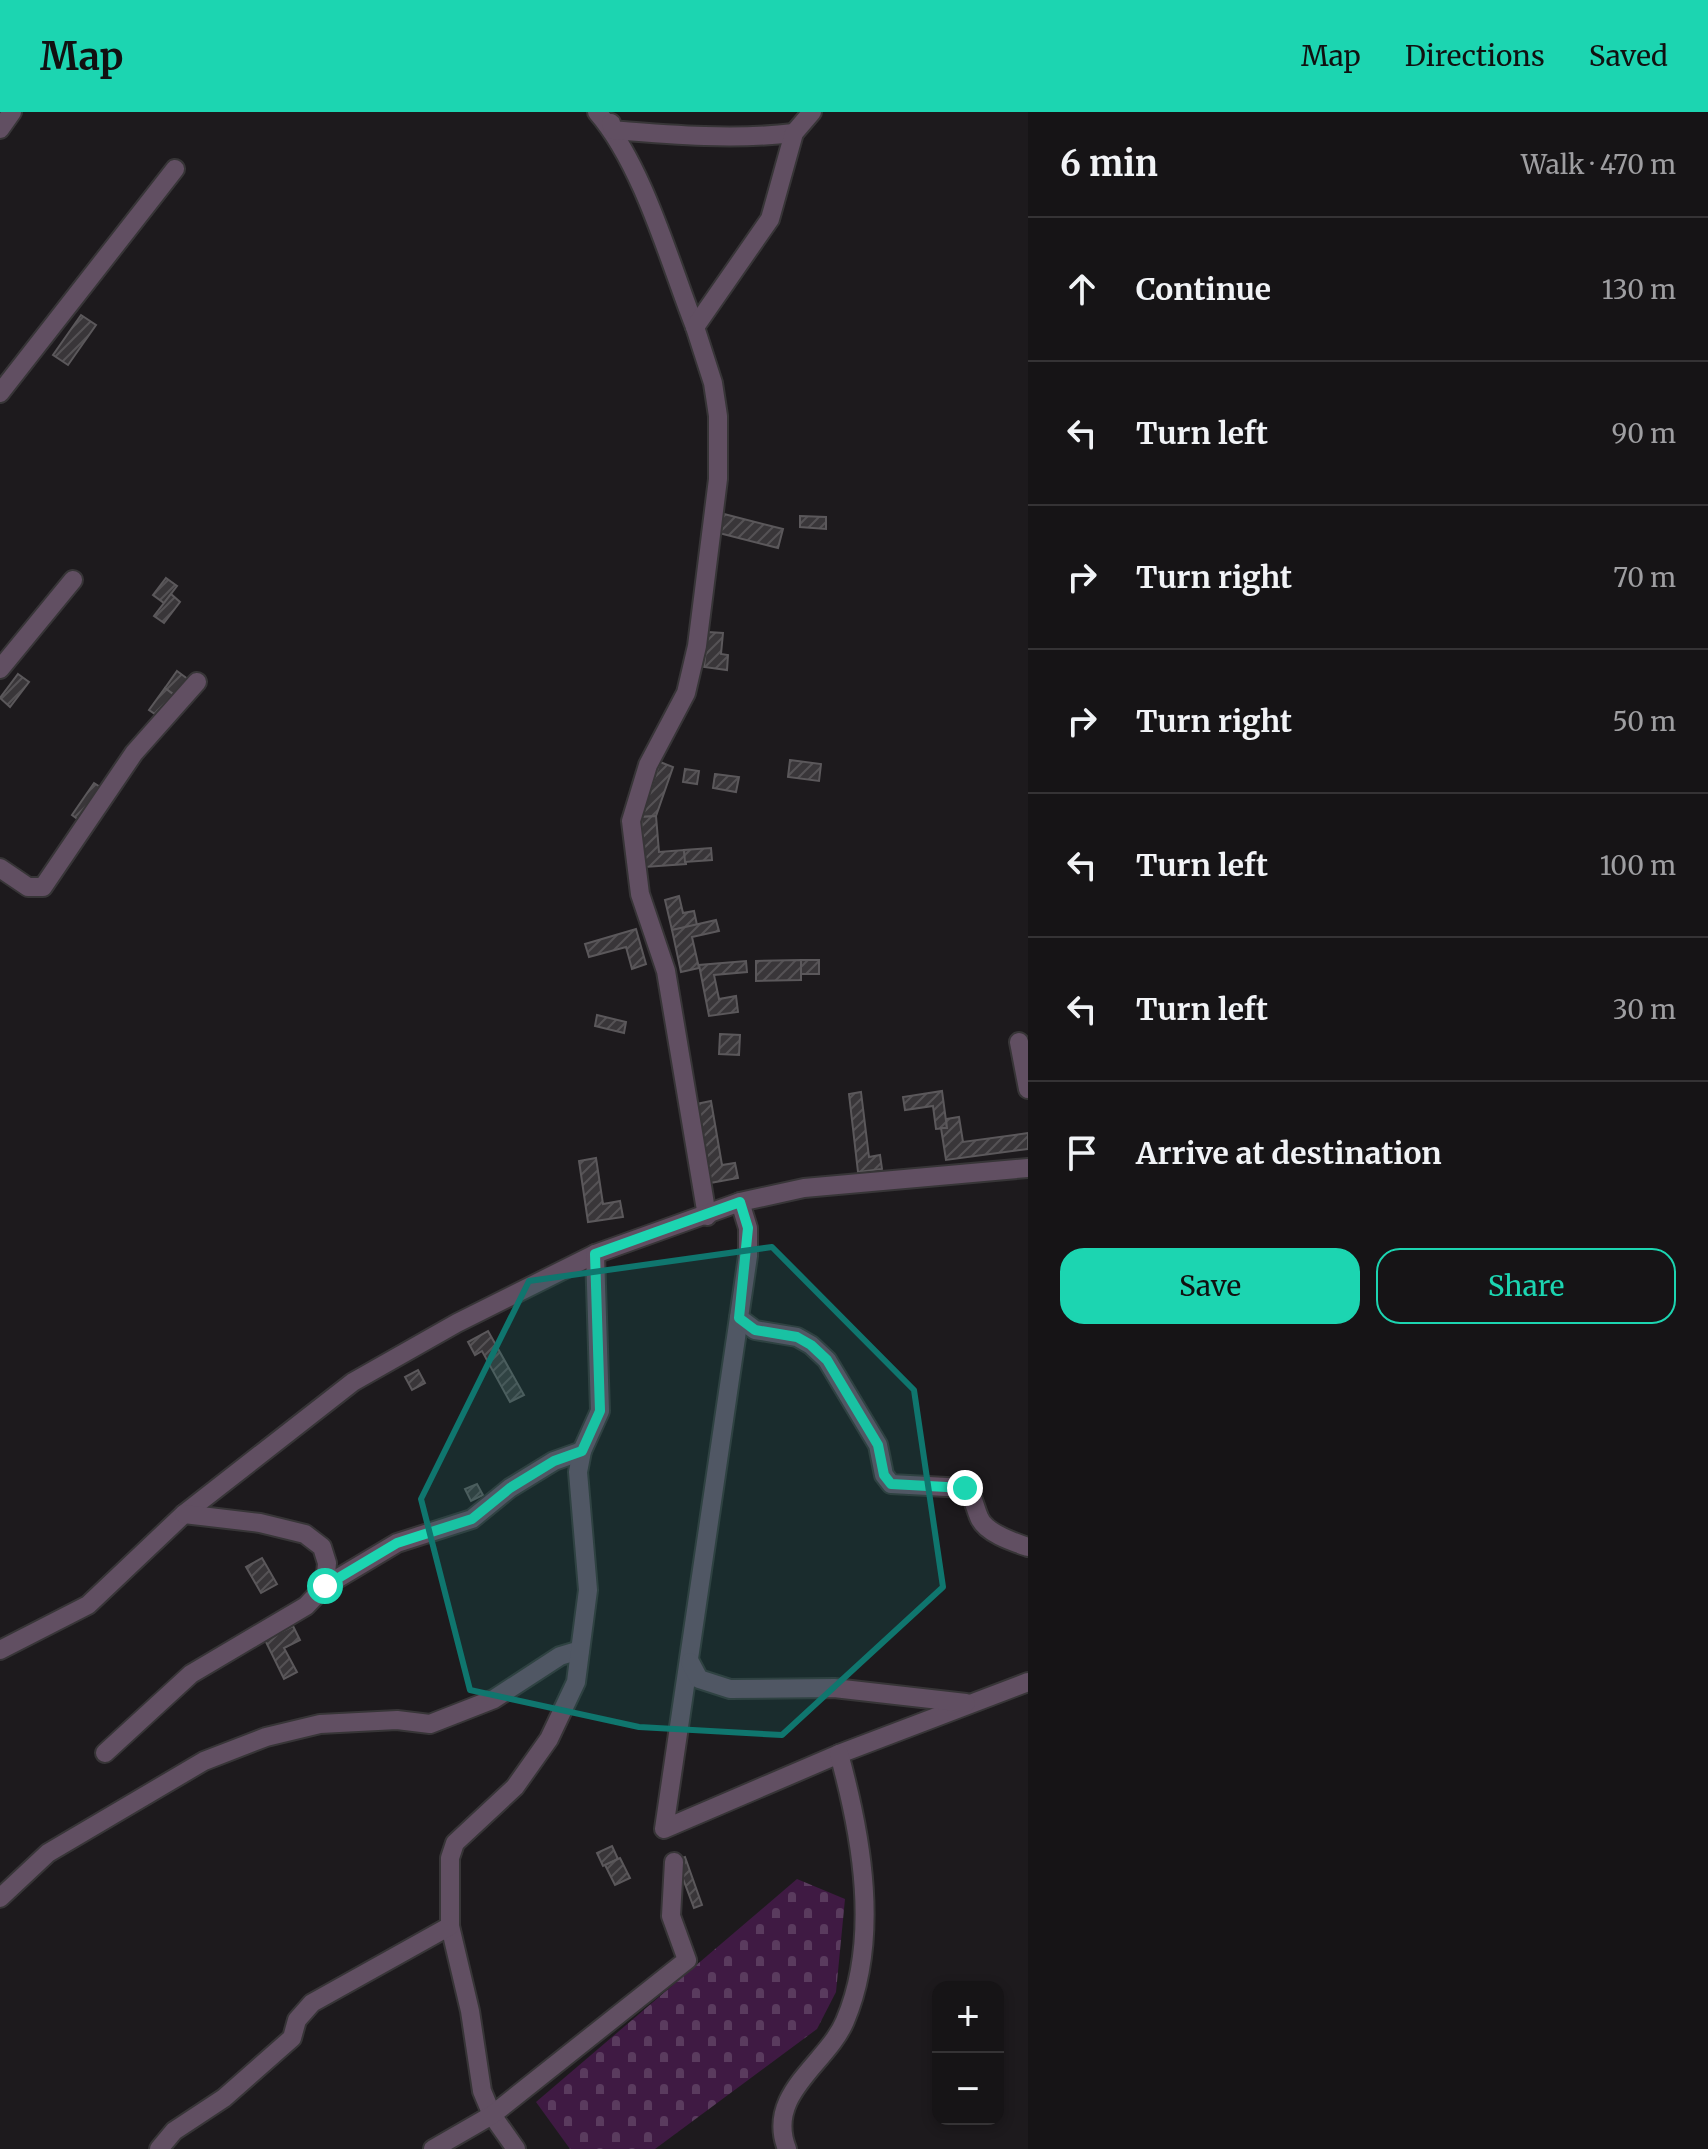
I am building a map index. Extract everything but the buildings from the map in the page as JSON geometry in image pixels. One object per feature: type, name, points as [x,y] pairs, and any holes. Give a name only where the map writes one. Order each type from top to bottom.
[{"type":"street","points":[[0,129],[12,112]]},
{"type":"street","points":[[597,112],[611,121],[755,138],[803,119]]},
{"type":"street","points":[[695,327],[770,219],[803,119]]},
{"type":"street","points":[[611,121],[635,173],[695,327],[713,383],[718,416],[718,479],[703,601],[686,693],[648,765],[631,821],[640,894],[666,971],[707,1216]]},
{"type":"street","points":[[0,393],[175,169]]},
{"type":"street","points":[[0,669],[73,580]]},
{"type":"street","points":[[0,868],[28,887],[43,887],[134,753],[197,682]]},
{"type":"street","points":[[1019,1042],[1028,1089]]},
{"type":"street","points":[[0,1650],[88,1605],[184,1514],[353,1382],[457,1323],[595,1254],[740,1202],[804,1188],[1028,1168]]},
{"type":"street","points":[[740,1202],[748,1228],[739,1318],[664,1829],[839,1754],[1028,1682]]},
{"type":"street","points":[[516,2149],[492,2115],[482,2091],[470,2011],[450,1926],[450,1858],[455,1843],[515,1787],[549,1739],[576,1682],[588,1590],[578,1472],[582,1451],[600,1411],[595,1254]]},
{"type":"street","points":[[739,1318],[755,1330],[797,1337],[827,1360],[878,1445],[884,1475],[891,1484],[965,1488],[972,1495],[980,1521],[1004,1539],[1028,1547]]},
{"type":"street","points":[[105,1753],[191,1674],[306,1606],[325,1586],[397,1543],[472,1519],[510,1488],[554,1461],[582,1451]]},
{"type":"street","points":[[184,1514],[260,1523],[305,1534],[322,1547],[327,1563],[325,1586]]},
{"type":"street","points":[[0,1898],[48,1853],[204,1761],[266,1737],[320,1724],[397,1720],[430,1724],[494,1699],[560,1656],[580,1650]]},
{"type":"street","points":[[690,1662],[699,1679],[730,1689],[834,1688],[971,1704]]},
{"type":"street","points":[[787,2149],[784,2140],[786,2106],[800,2079],[844,2023],[859,1974],[866,1929],[867,1904],[848,1787],[839,1754]]},
{"type":"street","points":[[433,2149],[492,2115],[687,1960],[671,1916],[674,1862]]},
{"type":"street","points":[[159,2149],[174,2131],[224,2098],[292,2038],[297,2020],[312,2003],[450,1926]]},
{"type":"highlighted area","points":[[772,1247],[914,1390],[943,1587],[782,1735],[639,1727],[470,1690],[421,1499],[529,1281]]},
{"type":"green space","points":[[797,1879],[845,1899],[836,1992],[817,2029],[655,2149],[570,2149],[536,2102]]},
{"type":"route","points":[[325,1586],[397,1543],[472,1519],[510,1488],[554,1461],[582,1451],[600,1411],[595,1254],[740,1202],[748,1228],[748,1256],[739,1318],[755,1330],[797,1337],[827,1360],[841,1388],[871,1431],[878,1445],[884,1475],[891,1484],[965,1488]]}]
